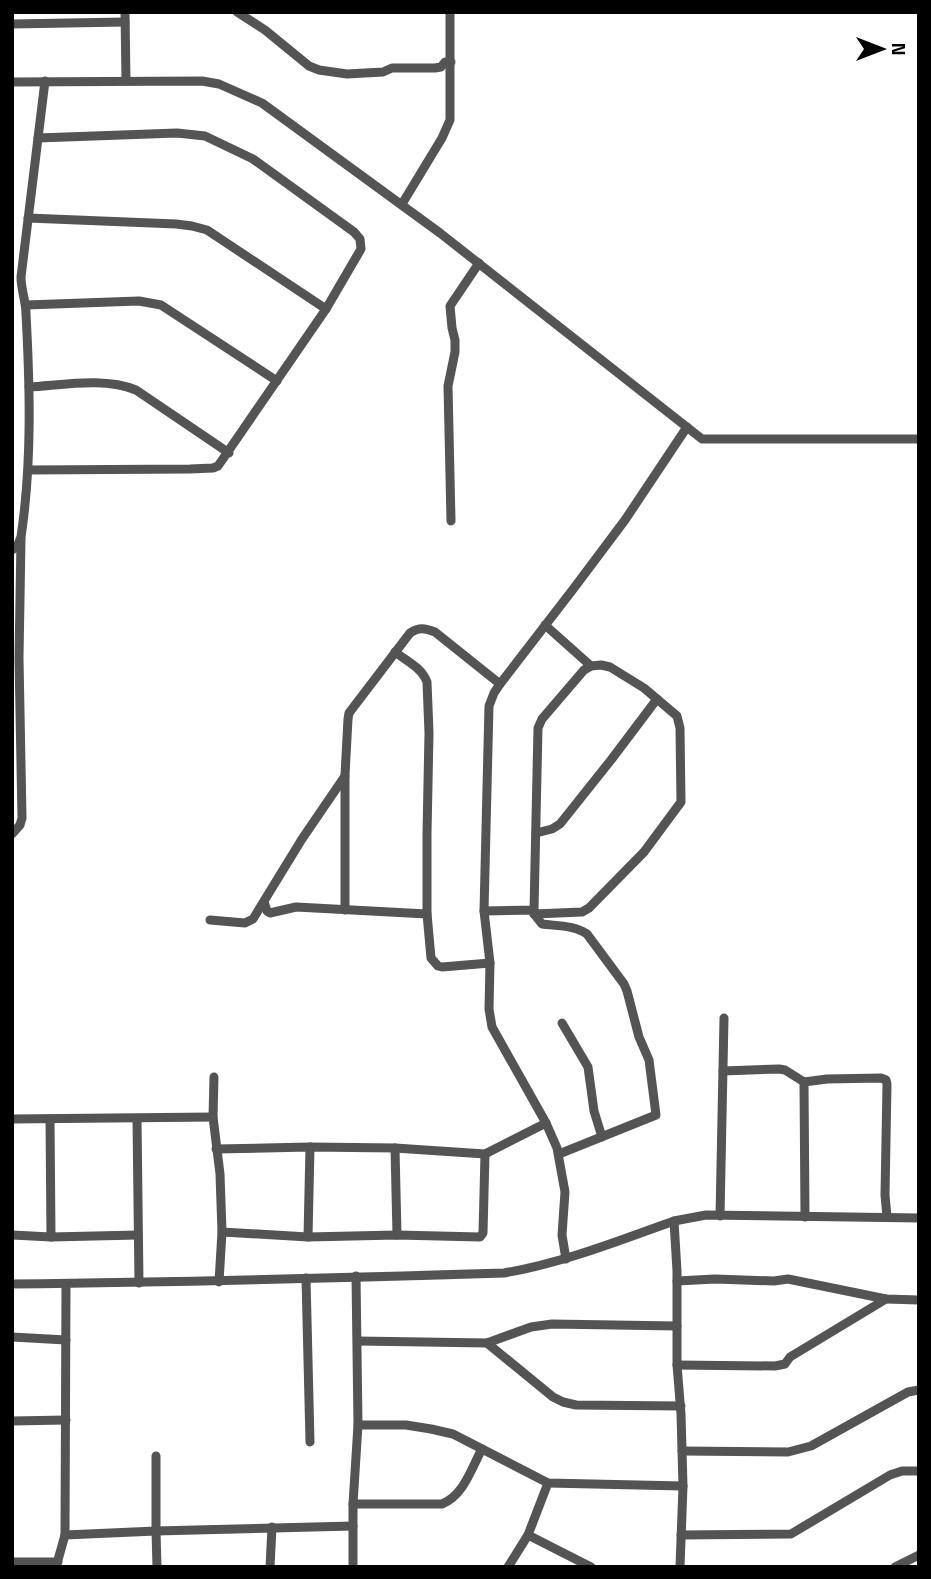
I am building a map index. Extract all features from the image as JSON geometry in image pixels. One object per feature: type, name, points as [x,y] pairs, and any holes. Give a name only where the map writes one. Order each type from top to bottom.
[{"type":"street","points":[[237,12],[265,30],[309,66],[319,70],[354,74],[383,72],[394,68],[438,68],[445,62],[451,62]]},
{"type":"street","points":[[402,204],[447,128],[450,115],[450,12]]},
{"type":"street","points":[[12,24],[125,17],[126,81]]},
{"type":"street","points":[[12,82],[202,81],[219,84],[262,103],[402,204],[702,439],[919,439]]},
{"type":"street","points":[[12,834],[22,818],[19,658],[21,537],[29,470],[26,305],[20,277],[45,82]]},
{"type":"street","points":[[29,470],[218,466],[326,309],[360,252],[360,239],[354,232],[253,159],[205,136],[191,134],[38,138]]},
{"type":"street","points":[[28,218],[176,224],[207,230],[326,309]]},
{"type":"street","points":[[451,521],[448,386],[455,340],[450,306],[479,263]]},
{"type":"street","points":[[26,305],[139,301],[161,306],[277,381]]},
{"type":"street","points":[[29,387],[108,383],[124,385],[136,390],[229,453]]},
{"type":"street","points":[[566,1259],[562,1235],[565,1192],[559,1154],[546,1123],[492,1027],[489,1009],[490,964],[484,911],[489,706],[500,684],[625,520],[687,427]]},
{"type":"street","points":[[12,550],[17,547],[21,537]]},
{"type":"street","points":[[545,625],[591,666]]},
{"type":"street","points":[[345,910],[348,716],[395,652],[416,629],[435,632],[500,684]]},
{"type":"street","points":[[395,652],[420,670],[427,682],[427,914],[431,958],[442,967],[490,964]]},
{"type":"street","points":[[484,911],[534,912],[582,912],[644,852],[679,805],[680,722],[677,716],[644,688],[610,667],[591,666],[584,670],[542,719],[538,728],[534,912],[540,923],[581,930],[594,942],[624,984],[639,1037],[649,1060],[656,1115],[559,1154]]},
{"type":"street","points":[[536,833],[560,824],[657,699]]},
{"type":"street","points":[[210,920],[249,922],[253,919],[345,775]]},
{"type":"street","points":[[264,902],[270,913],[296,907],[427,914]]},
{"type":"street","points":[[720,1216],[724,1018]]},
{"type":"street","points":[[562,1023],[588,1068],[594,1111],[602,1137]]},
{"type":"street","points":[[723,1071],[779,1069],[804,1082],[881,1078],[886,1082],[887,1217]]},
{"type":"street","points":[[214,1077],[213,1117],[220,1174],[222,1232],[219,1282]]},
{"type":"street","points":[[804,1082],[805,1217]]},
{"type":"street","points":[[12,1119],[213,1117]]},
{"type":"street","points":[[50,1119],[51,1237]]},
{"type":"street","points":[[136,1119],[139,1283]]},
{"type":"street","points":[[216,1149],[395,1148],[485,1154],[546,1123]]},
{"type":"street","points":[[308,1237],[310,1147]]},
{"type":"street","points":[[395,1148],[397,1235]]},
{"type":"street","points":[[222,1232],[308,1237],[481,1236],[485,1154]]},
{"type":"street","points":[[12,1284],[219,1282],[504,1273],[566,1259],[674,1221],[706,1215],[919,1218]]},
{"type":"street","points":[[674,1221],[683,1486],[680,1567]]},
{"type":"street","points":[[12,1236],[138,1235]]},
{"type":"street","points":[[353,1567],[353,1504],[358,1425],[356,1276]]},
{"type":"street","points":[[306,1278],[310,1442]]},
{"type":"street","points":[[677,1281],[788,1279],[887,1299],[919,1300]]},
{"type":"street","points":[[12,1562],[57,1564],[65,1535],[66,1284]]},
{"type":"street","points":[[677,1365],[785,1364],[790,1357],[887,1299]]},
{"type":"street","points":[[358,1341],[487,1343],[531,1327],[552,1324],[677,1326]]},
{"type":"street","points":[[12,1337],[66,1340]]},
{"type":"street","points":[[487,1343],[564,1402],[576,1405],[681,1406]]},
{"type":"street","points":[[682,1451],[798,1450],[811,1446],[908,1392],[919,1390]]},
{"type":"street","points":[[12,1422],[66,1420]]},
{"type":"street","points":[[358,1425],[406,1425],[453,1434],[548,1483],[683,1486]]},
{"type":"street","points":[[353,1504],[442,1504],[452,1500],[459,1493],[482,1449]]},
{"type":"street","points":[[156,1456],[158,1567]]},
{"type":"street","points":[[681,1535],[791,1534],[890,1475],[902,1471],[919,1471]]},
{"type":"street","points":[[508,1567],[528,1535],[548,1483]]},
{"type":"street","points":[[65,1535],[353,1526]]},
{"type":"street","points":[[270,1567],[271,1527]]},
{"type":"street","points":[[528,1535],[592,1567]]},
{"type":"street","points":[[895,1567],[919,1555]]}]
